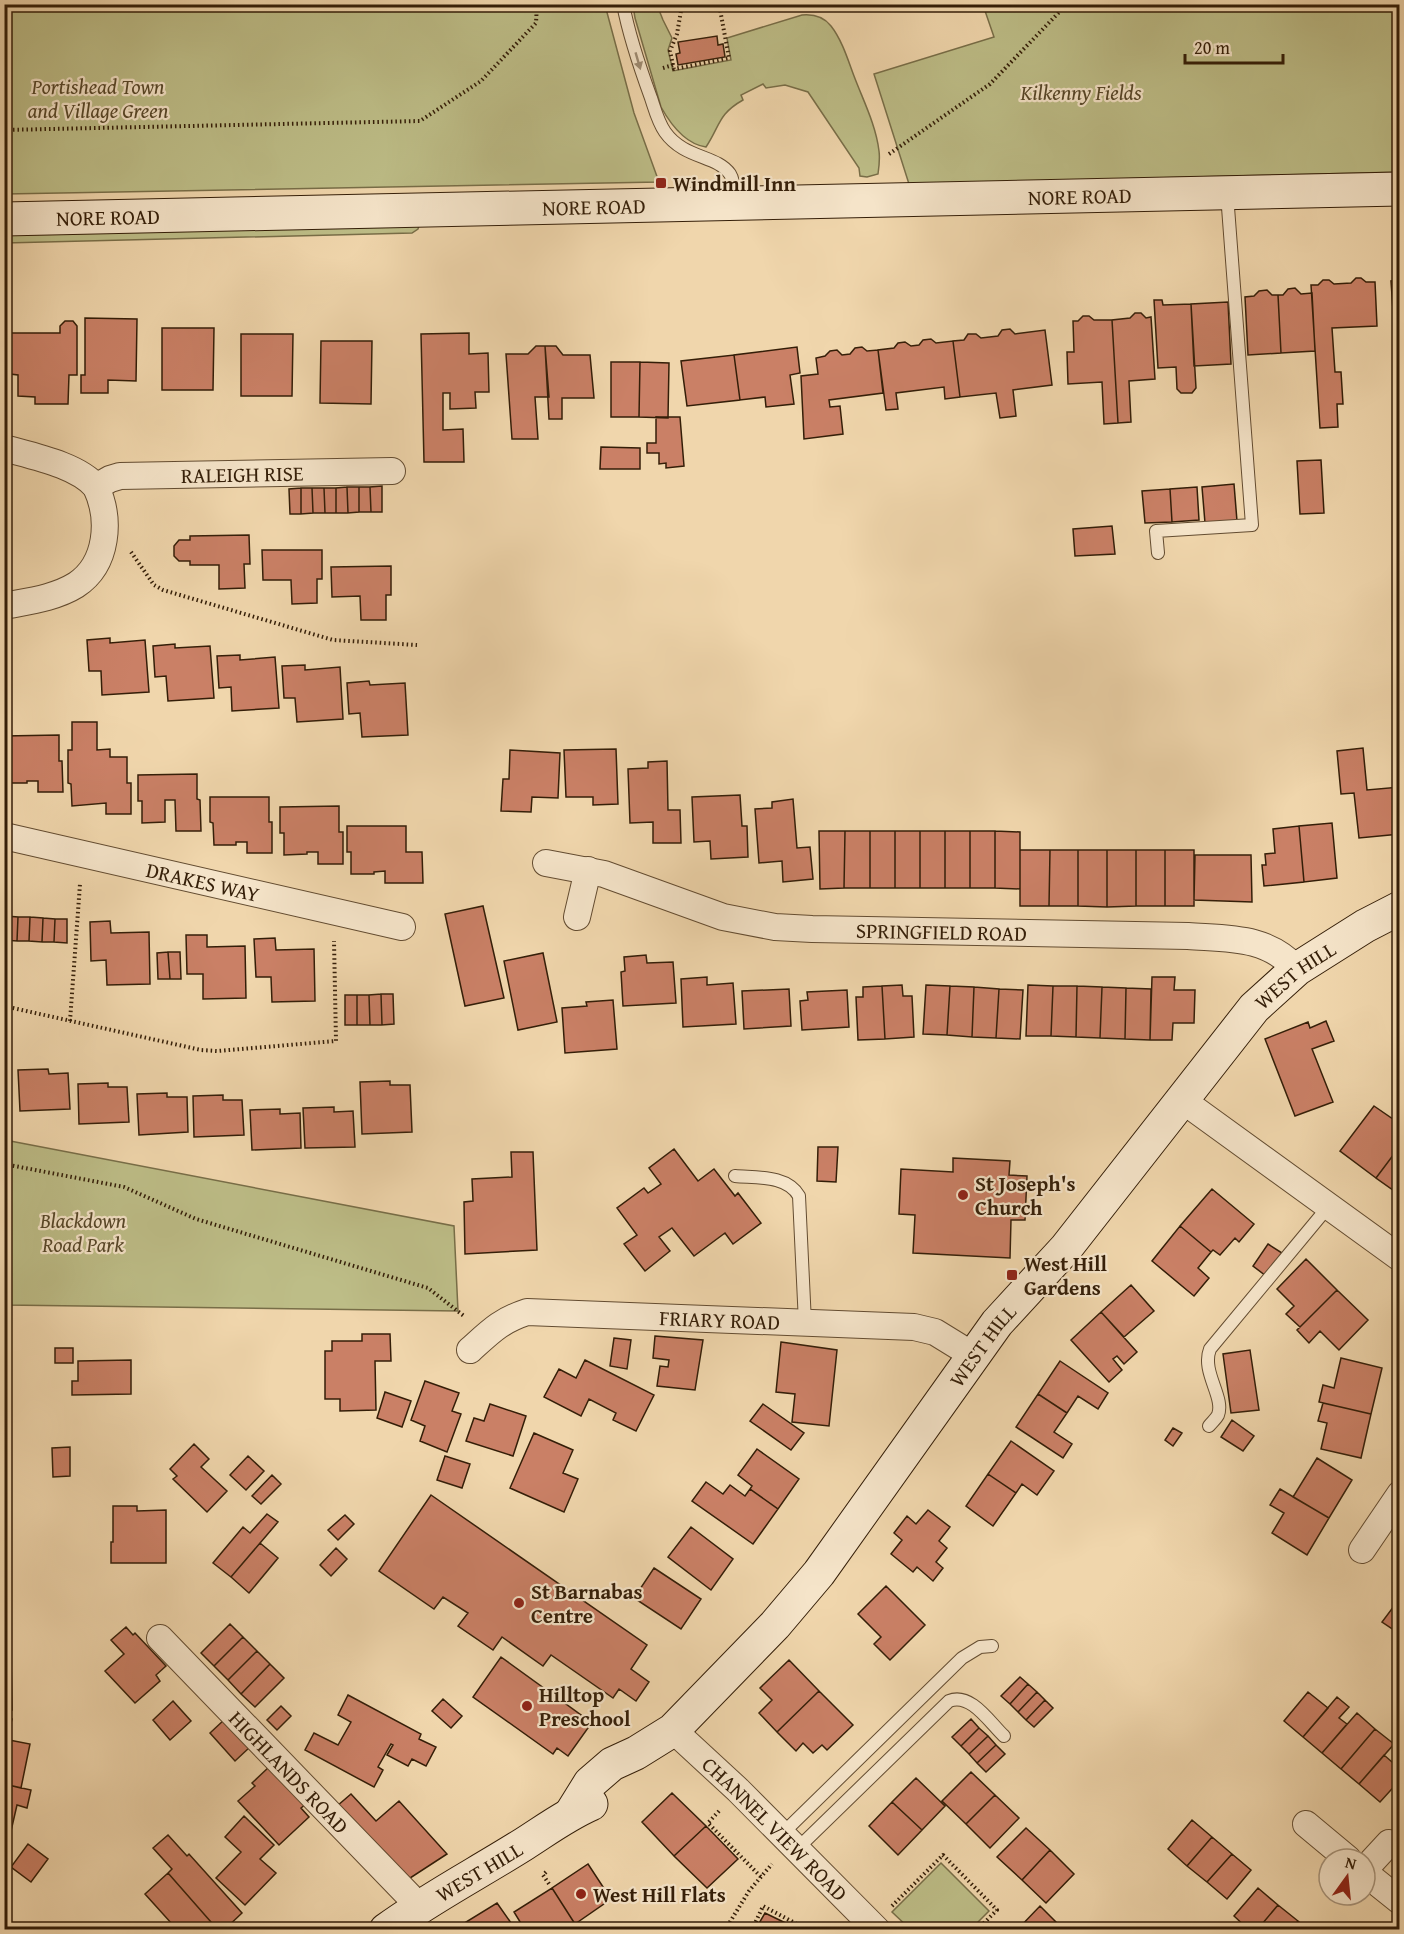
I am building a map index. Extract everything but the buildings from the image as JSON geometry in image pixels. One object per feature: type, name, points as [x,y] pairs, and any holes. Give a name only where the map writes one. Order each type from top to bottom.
[{"type":"street","name":"NORE ROAD","points":[[4,219],[1400,189]]},
{"type":"street","points":[[4,448],[74,471],[88,479],[96,488],[105,514],[104,535],[98,557],[80,581],[51,596],[4,606]]},
{"type":"street","name":"RALEIGH RISE","points":[[96,488],[120,476],[392,471]]},
{"type":"street","name":"DRAKES WAY","points":[[4,836],[402,927]]},
{"type":"street","name":"SPRINGFIELD ROAD","points":[[546,863],[588,870],[629,882],[714,915],[775,927],[1188,936],[1245,941],[1269,947],[1289,960],[1297,969]]},
{"type":"street","points":[[577,917],[588,870]]},
{"type":"street","name":"WEST HILL","points":[[386,1929],[419,1906],[525,1843],[572,1812],[605,1798],[626,1778],[636,1753],[673,1730],[774,1625],[819,1573],[1008,1310],[1066,1248],[1254,1008],[1297,969],[1365,926],[1400,908]]},
{"type":"street","points":[[1182,1100],[1328,1207],[1394,1250]]},
{"type":"street","name":"FRIARY ROAD","points":[[478,1343],[504,1321],[527,1312],[914,1327],[928,1330],[974,1356]]},
{"type":"street","points":[[1362,1550],[1400,1494]]},
{"type":"street","name":"HIGHLANDS ROAD","points":[[160,1638],[419,1906]]},
{"type":"street","name":"CHANNEL VIEW ROAD","points":[[673,1730],[738,1790],[875,1927]]},
{"type":"street","points":[[1306,1824],[1334,1847]]},
{"type":"street","points":[[1377,1856],[1391,1839]]},
{"type":"street","points":[[1377,1881],[1400,1901]]},
{"type":"lane","points":[[623,4],[639,63],[660,123],[670,138],[684,151],[717,163],[724,168],[731,176],[735,204]]},
{"type":"lane","points":[[1158,553],[1156,531],[1252,525],[1227,193]]},
{"type":"lane","points":[[735,1176],[778,1181],[793,1188],[799,1196],[805,1323]]},
{"type":"lane","points":[[1209,1426],[1217,1417],[1219,1406],[1207,1364],[1210,1349],[1328,1207]]},
{"type":"lane","points":[[789,1842],[962,1658],[980,1647],[992,1646]]},
{"type":"lane","points":[[789,1842],[955,1698],[971,1703],[1004,1736]]},
{"type":"path","points":[[4,130],[420,122],[481,81],[536,22],[537,4]]},
{"type":"path","points":[[682,5],[677,34],[670,51],[674,69],[729,58],[719,4]]},
{"type":"path","points":[[889,154],[990,84],[1067,4]]},
{"type":"path","points":[[105,514],[154,585],[163,590],[333,640],[417,645]]},
{"type":"path","points":[[70,1021],[82,854]]},
{"type":"path","points":[[4,1006],[207,1051],[336,1041],[334,912]]},
{"type":"path","points":[[4,1164],[124,1187],[196,1219],[428,1288],[478,1343]]},
{"type":"path","points":[[738,1790],[708,1823],[760,1877]]},
{"type":"path","points":[[734,1929],[726,1928],[749,1891],[789,1842]]},
{"type":"path","points":[[875,1927],[943,1855],[997,1910],[977,1929]]},
{"type":"path","points":[[752,1929],[763,1906],[808,1929]]},
{"type":"green space","name":"Portishead Town and Village Green","points":[[4,5],[605,5],[634,113],[659,182],[5,194]]},
{"type":"green space","points":[[633,5],[657,5],[672,38],[668,50],[673,71],[731,60],[727,38],[802,15],[825,20],[842,44],[872,122],[879,151],[878,174],[860,176],[859,168],[808,92],[785,85],[766,88],[763,84],[741,95],[743,100],[724,115],[706,147],[685,138],[674,127],[661,107]]},
{"type":"green space","name":"Kilkenny Fields","points":[[983,5],[1399,5],[1399,172],[909,184],[874,74],[994,37]]},
{"type":"green space","points":[[420,223],[418,229],[412,233],[5,243],[4,234]]},
{"type":"green space","name":"Blackdown Road Park","points":[[5,1140],[454,1226],[458,1311],[5,1305]]},
{"type":"green space","points":[[941,1863],[989,1911],[971,1929],[910,1929],[892,1912]]},
{"type":"place","name":"Windmill Inn","points":[[661,183]]},
{"type":"place","name":"St Joseph's Church","points":[[963,1195]]},
{"type":"place","name":"West Hill Gardens","points":[[1012,1275]]},
{"type":"place","name":"St Barnabas Centre","points":[[519,1603]]},
{"type":"place","name":"Hilltop Preschool","points":[[527,1706]]},
{"type":"place","name":"West Hill Flats","points":[[581,1894]]}]
